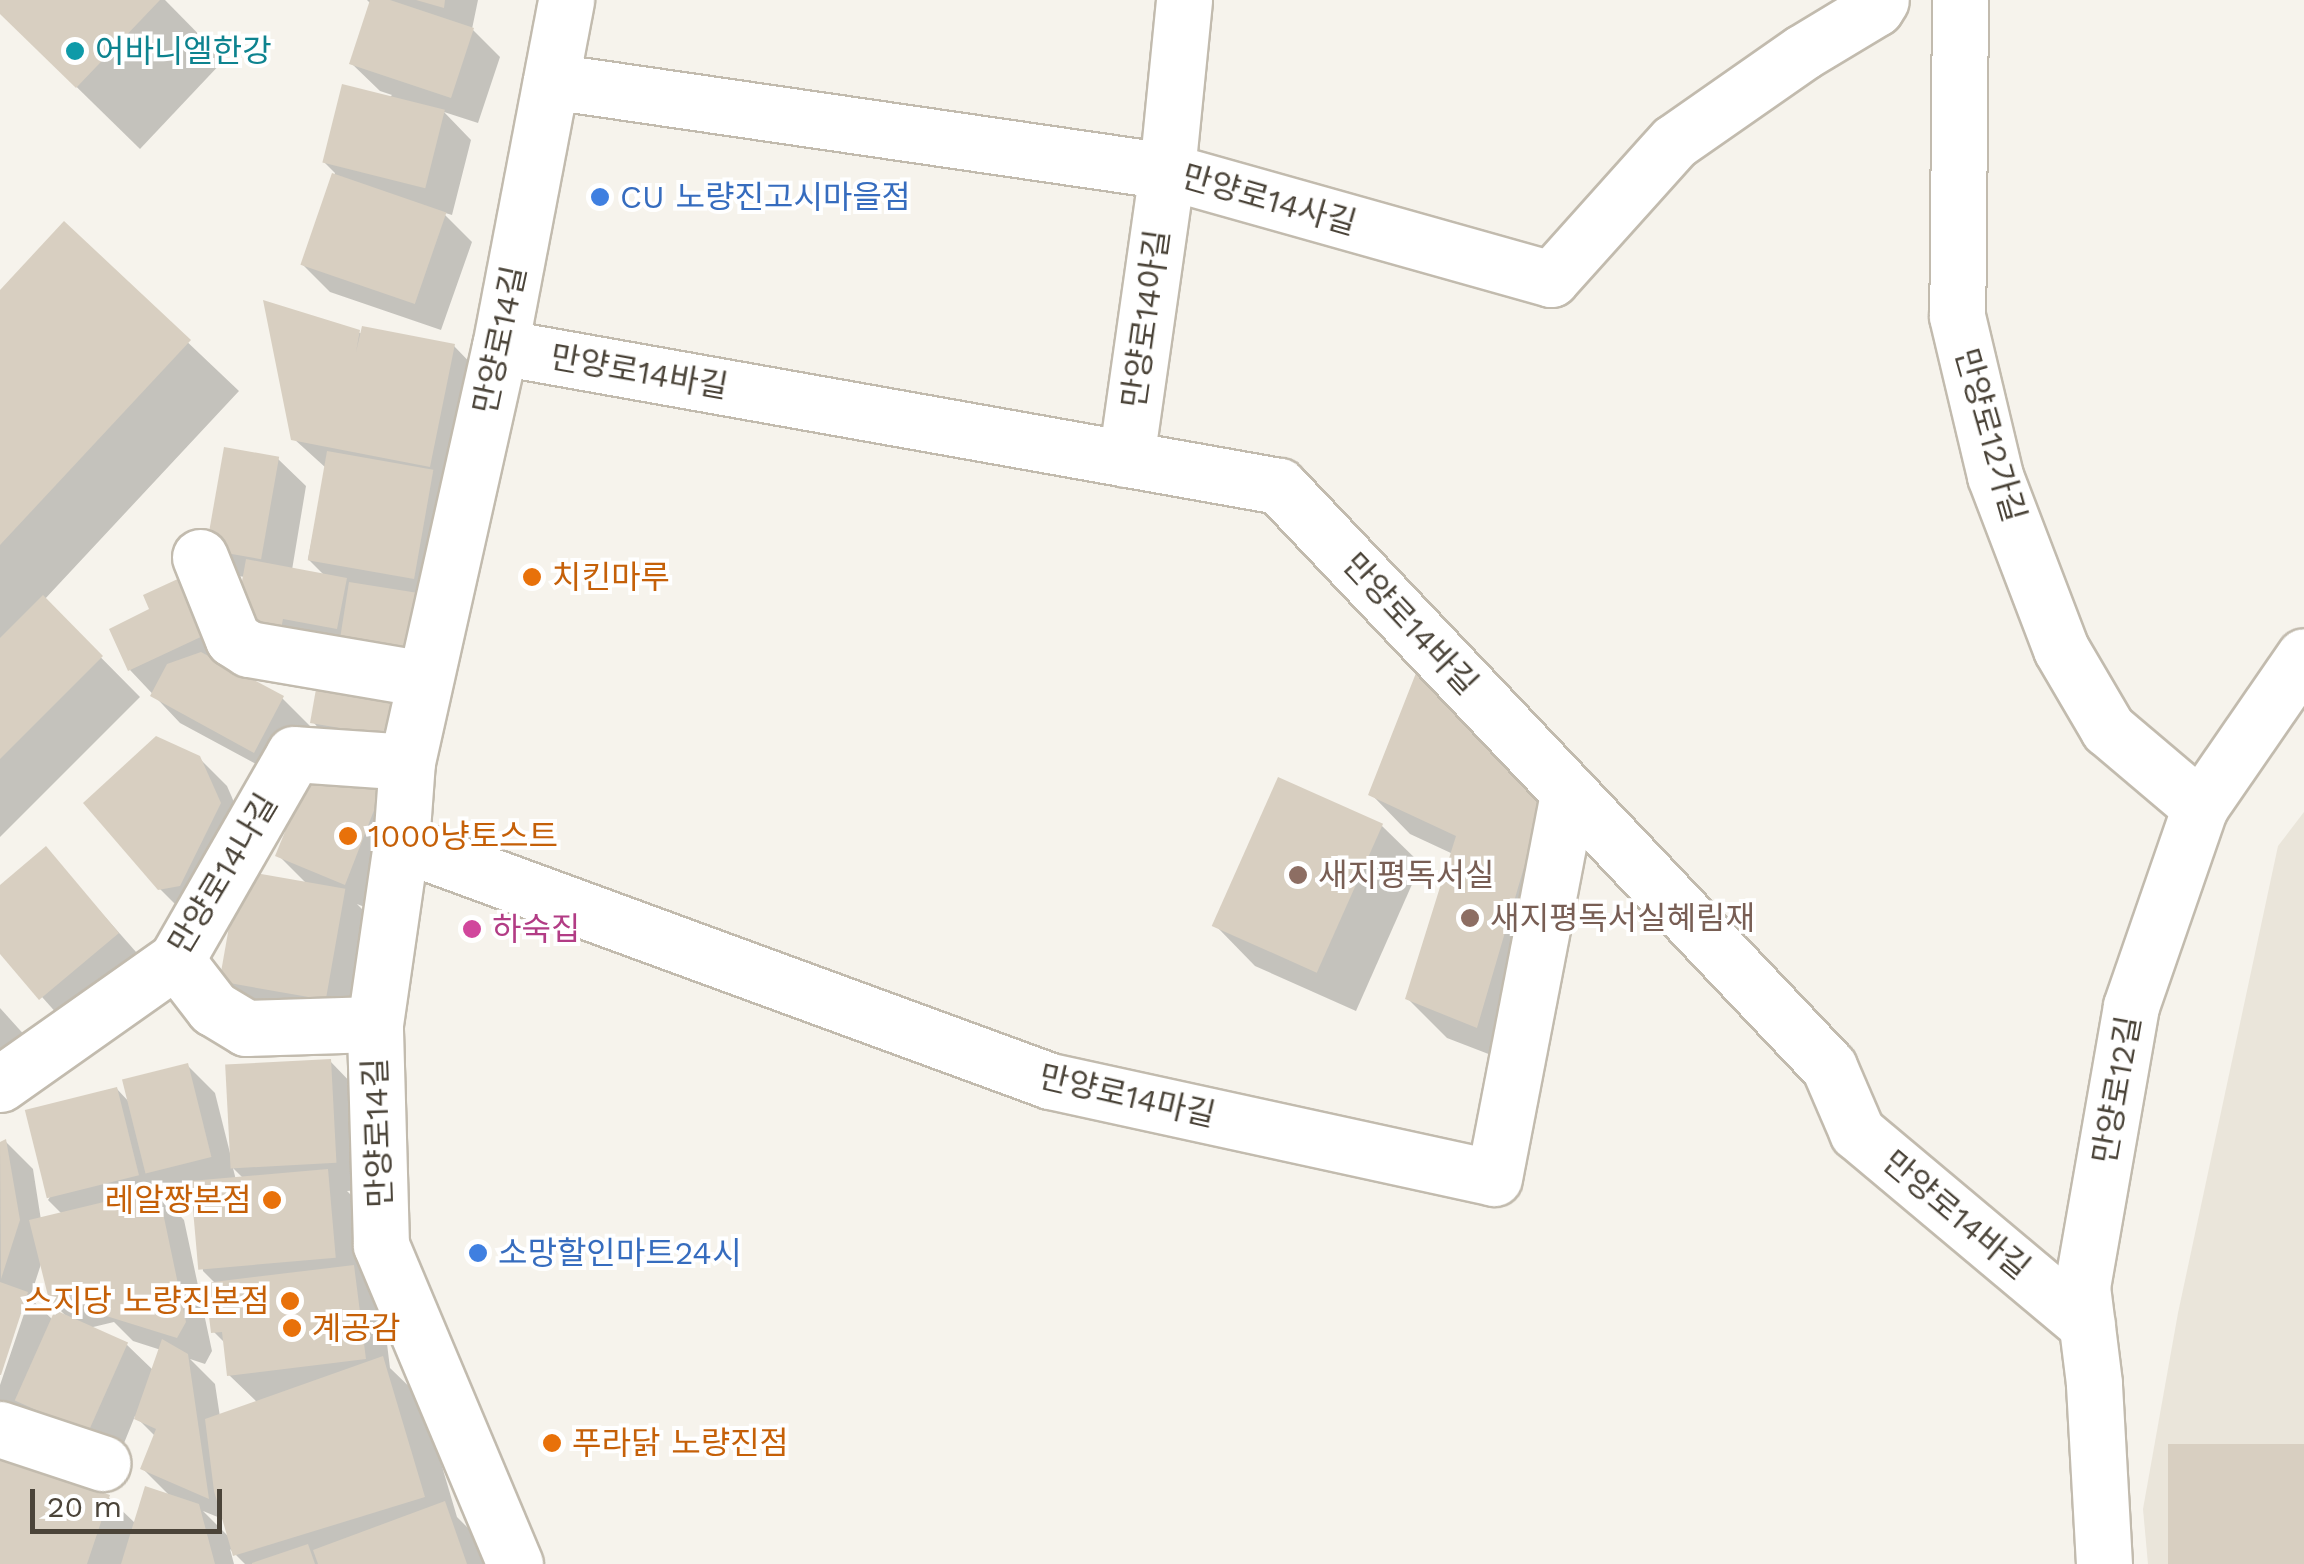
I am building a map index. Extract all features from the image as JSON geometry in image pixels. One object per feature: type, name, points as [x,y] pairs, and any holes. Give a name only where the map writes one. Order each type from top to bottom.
[{"type":"street","name":"만양로14길","points":[[516,1564],[381,1244],[375,1024],[401,843],[407,762],[500,347],[566,0]]},
{"type":"street","name":"만양로14아길","points":[[1126,459],[1167,171],[1184,0]]},
{"type":"street","name":"만양로14사길","points":[[550,81],[1167,171],[1551,279],[1674,142],[1803,52],[1876,8],[1881,0]]},
{"type":"street","name":"만양로12가길","points":[[1960,0],[1957,316],[1995,476],[2062,649],[2108,729],[2200,807]]},
{"type":"street","name":"만양로14바길","points":[[500,347],[1279,486],[1829,1067],[1856,1132],[2087,1325]]},
{"type":"street","points":[[200,557],[233,640],[250,649],[424,678]]},
{"type":"street","name":"만양로12길","points":[[2104,1564],[2082,1286],[2131,1006],[2200,807],[2304,656]]},
{"type":"street","name":"만양로14나길","points":[[0,1084],[176,960],[294,754],[407,762]]},
{"type":"street","name":"만양로14마길","points":[[401,843],[1050,1081],[1494,1178],[1568,792]]},
{"type":"street","points":[[176,960],[213,1008],[246,1028],[375,1024]]},
{"type":"street","points":[[0,1430],[102,1463]]},
{"type":"shaded area","points":[[2304,812],[2304,1564],[2148,1564],[2143,1509],[2178,1313],[2278,846]]},
{"type":"building","name":"어바니엘한강","points":[[0,0],[160,0],[76,88],[0,14]]},
{"type":"building","points":[[370,0],[390,0],[474,28],[451,98],[349,64]]},
{"type":"building","points":[[416,0],[445,0],[444,8]]},
{"type":"building","points":[[342,84],[445,110],[425,188],[322,163]]},
{"type":"building","points":[[332,173],[446,212],[415,304],[300,265]]},
{"type":"building","points":[[64,221],[191,340],[0,545],[0,290]]},
{"type":"building","points":[[263,300],[360,330],[356,352],[362,326],[455,344],[430,467],[291,440]]},
{"type":"building","points":[[224,447],[279,457],[261,559],[206,549]]},
{"type":"building","points":[[327,451],[433,470],[414,579],[308,560]]},
{"type":"building","points":[[246,559],[347,578],[337,629],[283,619],[279,639],[233,631]]},
{"type":"building","points":[[193,572],[220,628],[128,671],[109,629],[149,609],[143,595]]},
{"type":"building","points":[[349,582],[415,592],[406,649],[340,638]]},
{"type":"building","points":[[43,595],[103,656],[0,759],[0,638]]},
{"type":"building","points":[[201,652],[284,696],[254,753],[150,696],[167,664]]},
{"type":"building","name":"새지평독서실혜림재","points":[[1416,673],[1544,799],[1477,1028],[1405,999],[1456,836],[1368,795]]},
{"type":"building","points":[[328,677],[402,689],[394,737],[310,723],[316,689]]},
{"type":"building","points":[[156,736],[200,756],[221,803],[180,886],[158,890],[83,803]]},
{"type":"building","points":[[342,765],[385,782],[345,885],[275,856],[305,783]]},
{"type":"building","name":"새지평독서실","points":[[1278,777],[1383,824],[1317,973],[1212,926]]},
{"type":"building","points":[[46,846],[119,933],[39,1000],[0,954],[0,885]]},
{"type":"building","points":[[239,870],[345,889],[326,1000],[219,981]]},
{"type":"building","points":[[331,1059],[336,1163],[231,1168],[225,1065]]},
{"type":"building","points":[[188,1063],[211,1157],[145,1174],[122,1079]]},
{"type":"building","points":[[117,1087],[139,1175],[47,1198],[25,1110]]},
{"type":"building","points":[[6,1139],[20,1220],[1,1279],[0,1142]]},
{"type":"building","points":[[328,1169],[336,1258],[198,1270],[191,1181]]},
{"type":"building","points":[[158,1189],[186,1322],[177,1338],[103,1315],[94,1293],[50,1304],[29,1220]]},
{"type":"building","points":[[354,1265],[366,1359],[227,1376],[222,1332],[211,1333],[205,1283]]},
{"type":"building","points":[[0,1282],[28,1292],[1,1375],[0,1375]]},
{"type":"building","points":[[55,1310],[128,1343],[88,1433],[15,1400]]},
{"type":"building","points":[[162,1339],[188,1354],[209,1499],[140,1469],[156,1429],[134,1419]]},
{"type":"building","points":[[383,1356],[425,1497],[233,1556],[214,1491],[205,1419]]},
{"type":"building","points":[[2168,1444],[2304,1444],[2304,1564],[2168,1564]]},
{"type":"building","points":[[0,1458],[110,1495],[87,1564],[0,1564]]},
{"type":"building","points":[[145,1486],[199,1504],[215,1564],[121,1564]]},
{"type":"building","points":[[445,1501],[467,1564],[318,1564],[313,1550]]},
{"type":"building","points":[[308,1544],[315,1564],[252,1564],[252,1563]]},
{"type":"place","name":"어바니엘한강","points":[[75,51]]},
{"type":"place","name":"CU 노량진고시마을점","points":[[600,197]]},
{"type":"place","name":"치킨마루","points":[[532,577]]},
{"type":"place","name":"1000냥토스트","points":[[348,836]]},
{"type":"place","name":"새지평독서실","points":[[1298,875]]},
{"type":"place","name":"새지평독서실혜림재","points":[[1470,918]]},
{"type":"place","name":"하숙집","points":[[472,929]]},
{"type":"place","name":"레알짱본점","points":[[272,1200]]},
{"type":"place","name":"소망할인마트24시","points":[[478,1253]]},
{"type":"place","name":"스지당 노량진본점","points":[[290,1301]]},
{"type":"place","name":"계공감","points":[[292,1328]]},
{"type":"place","name":"푸라닭 노량진점","points":[[552,1443]]}]
